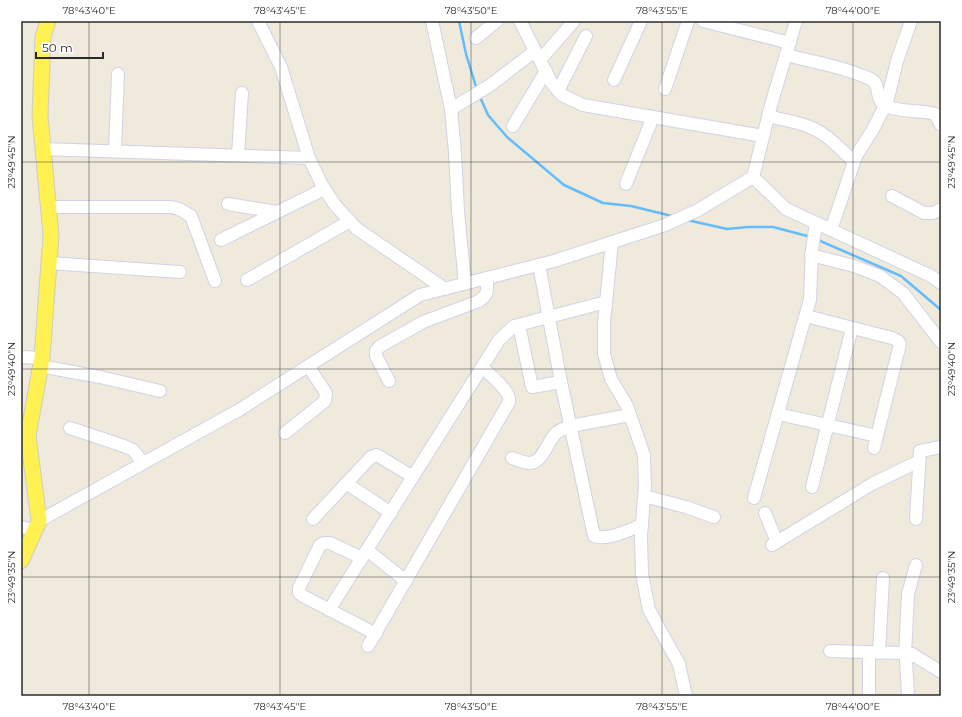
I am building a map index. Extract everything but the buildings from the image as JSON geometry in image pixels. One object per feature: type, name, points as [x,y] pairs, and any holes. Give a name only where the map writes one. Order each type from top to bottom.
[{"type":"main road","points":[[21,561],[32,526],[28,436],[41,362],[51,235],[40,116],[43,37],[48,21]]},
{"type":"street","points":[[258,21],[281,67],[309,158],[324,189],[335,206],[358,229],[445,289]]},
{"type":"street","points":[[432,21],[451,109],[465,284]]},
{"type":"street","points":[[476,38],[497,21]]},
{"type":"street","points":[[520,21],[551,82],[562,95],[583,105],[763,136]]},
{"type":"street","points":[[451,109],[538,56],[574,21]]},
{"type":"street","points":[[614,80],[641,21]]},
{"type":"street","points":[[665,89],[688,21]]},
{"type":"street","points":[[703,21],[790,43]]},
{"type":"street","points":[[32,526],[239,410],[420,295],[539,265],[665,225],[698,210],[754,177],[768,116],[796,21]]},
{"type":"street","points":[[831,230],[856,156],[872,131],[885,106],[896,61],[911,21]]},
{"type":"street","points":[[558,91],[586,36]]},
{"type":"street","points":[[786,55],[844,69],[872,80],[876,85],[878,99],[885,106],[901,110],[935,114],[941,125]]},
{"type":"street","points":[[513,126],[546,72]]},
{"type":"street","points":[[115,151],[118,74]]},
{"type":"street","points":[[238,155],[242,93]]},
{"type":"street","points":[[768,116],[806,126],[818,131],[825,135],[854,162]]},
{"type":"street","points":[[626,184],[653,117]]},
{"type":"street","points":[[43,149],[309,158]]},
{"type":"street","points":[[754,177],[786,209],[932,276],[941,283]]},
{"type":"street","points":[[221,240],[324,189]]},
{"type":"street","points":[[892,196],[929,214],[941,209]]},
{"type":"street","points":[[228,204],[277,212]]},
{"type":"street","points":[[48,206],[172,207],[179,209],[191,216],[215,281]]},
{"type":"street","points":[[247,280],[350,221]]},
{"type":"street","points":[[754,498],[810,300],[812,252],[816,223]]},
{"type":"street","points":[[612,242],[604,323],[604,354],[610,379],[627,406],[644,455],[642,574],[649,610],[679,664],[686,696]]},
{"type":"street","points":[[812,252],[880,276],[903,294],[941,342]]},
{"type":"street","points":[[49,263],[180,272]]},
{"type":"street","points":[[539,265],[560,382],[594,536],[599,538],[606,537],[642,525]]},
{"type":"street","points":[[389,381],[376,356],[376,351],[379,347],[423,322],[479,301],[485,297],[487,292],[487,278]]},
{"type":"street","points":[[329,610],[499,340],[514,326],[606,302]]},
{"type":"street","points":[[806,316],[892,338],[900,344],[874,448]]},
{"type":"street","points":[[519,325],[532,387],[560,382]]},
{"type":"street","points":[[812,487],[852,328]]},
{"type":"street","points":[[21,357],[160,391]]},
{"type":"street","points":[[284,433],[325,401],[326,393],[308,366]]},
{"type":"street","points":[[368,646],[509,402],[510,399],[507,392],[482,366]]},
{"type":"street","points":[[778,414],[877,436]]},
{"type":"street","points":[[512,458],[529,463],[534,462],[540,458],[557,433],[570,426],[630,415]]},
{"type":"street","points":[[70,428],[133,450],[143,463]]},
{"type":"street","points":[[916,519],[920,451],[941,447]]},
{"type":"street","points":[[313,519],[374,455],[377,455],[413,477]]},
{"type":"street","points":[[765,513],[775,543],[872,484],[919,460]]},
{"type":"street","points":[[346,483],[391,513]]},
{"type":"street","points":[[644,496],[686,507],[714,517]]},
{"type":"street","points":[[376,634],[303,596],[300,593],[298,588],[320,545],[330,543],[365,554],[406,581]]},
{"type":"street","points":[[908,696],[906,609],[908,594],[916,565]]},
{"type":"street","points":[[869,696],[883,578]]},
{"type":"street","points":[[830,651],[902,653],[907,656],[912,654],[941,672]]},
{"type":"waterway","points":[[459,21],[466,54],[477,90]]},
{"type":"waterway","points":[[480,97],[488,115],[507,137],[564,185],[603,203],[631,206],[672,216]]},
{"type":"waterway","points":[[687,220],[727,229],[773,227],[811,237]]},
{"type":"waterway","points":[[818,240],[901,276],[941,310]]}]
